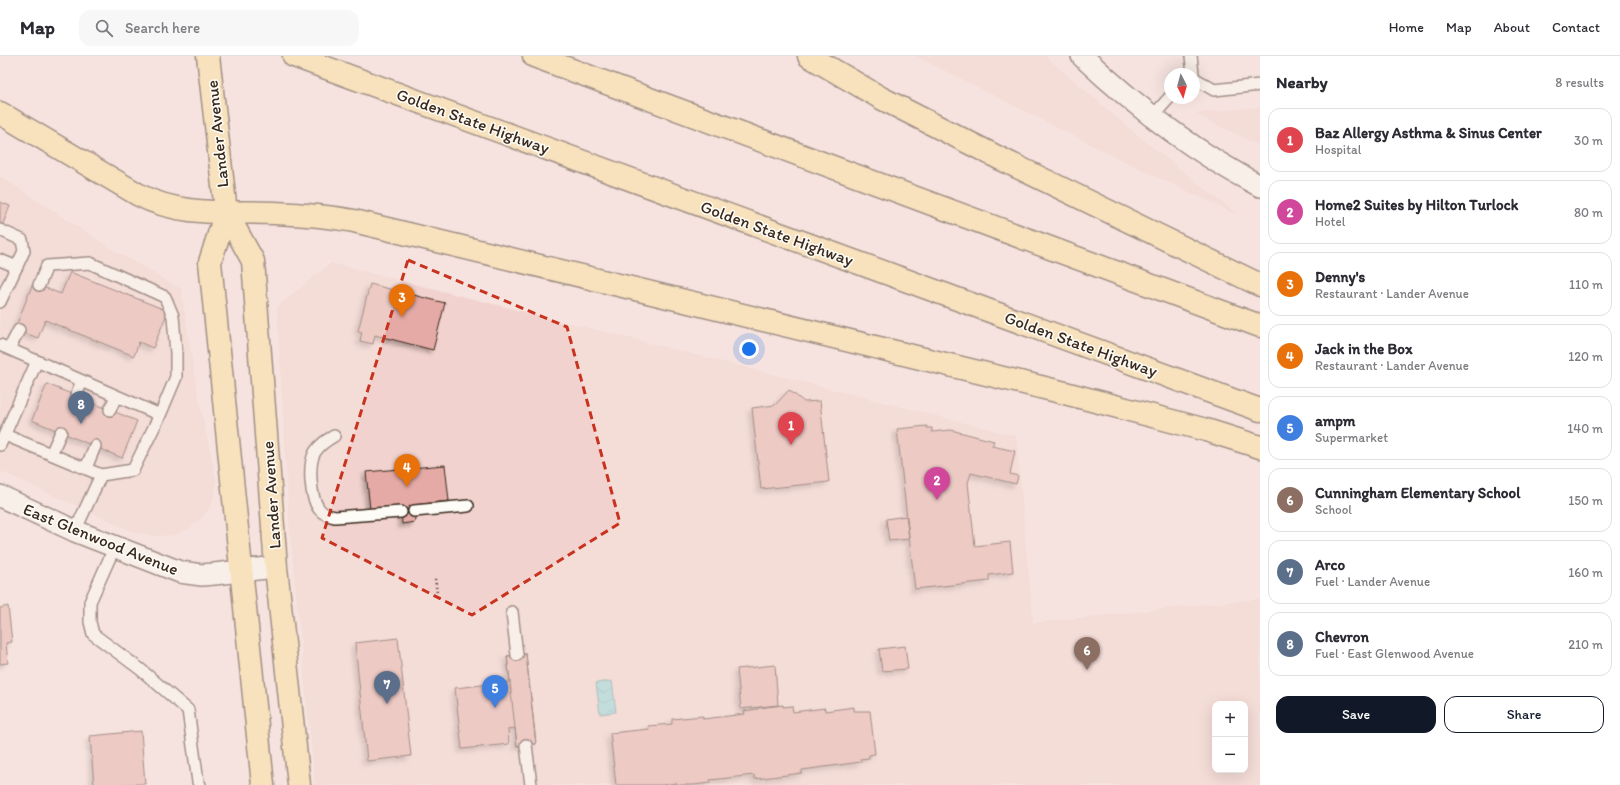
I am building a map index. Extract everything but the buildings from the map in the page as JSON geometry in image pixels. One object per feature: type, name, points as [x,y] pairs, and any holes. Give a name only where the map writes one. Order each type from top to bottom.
[{"type":"main road","name":"Lander Avenue","points":[[208,56],[226,212],[253,261],[276,567],[299,785]]},
{"type":"main road","name":"Golden State Highway","points":[[294,56],[1260,410]]},
{"type":"main road","points":[[534,56],[1260,326]]},
{"type":"main road","points":[[809,56],[882,98],[999,158],[1175,245],[1260,284]]},
{"type":"main road","points":[[0,113],[150,201],[173,208],[226,212],[313,215],[367,224],[1061,392],[1199,428],[1260,446]]},
{"type":"main road","name":"Lander Avenue","points":[[226,212],[210,262],[263,785]]},
{"type":"street","points":[[1082,56],[1120,91],[1192,147],[1260,186]]},
{"type":"street","name":"East Glenwood Avenue","points":[[0,496],[75,530],[180,572],[202,575],[276,567]]},
{"type":"lane","points":[[1191,56],[1192,68]]},
{"type":"lane","points":[[1200,82],[1214,90],[1260,85]]},
{"type":"lane","points":[[1152,117],[1164,104]]},
{"type":"lane","points":[[0,230],[22,240],[24,251],[0,302]]},
{"type":"lane","points":[[0,260],[17,267]]},
{"type":"lane","points":[[5,435],[101,475],[133,470],[160,415],[176,377],[173,316],[165,297],[90,263],[47,266],[39,285]]},
{"type":"lane","points":[[19,330],[5,347],[160,415]]},
{"type":"lane","points":[[0,445],[37,361]]},
{"type":"lane","points":[[76,396],[82,380]]},
{"type":"lane","points":[[110,410],[116,396]]},
{"type":"lane","points":[[52,454],[61,432]]},
{"type":"lane","points":[[334,436],[318,447],[311,462],[314,497],[319,509],[326,514],[335,517],[401,512]]},
{"type":"lane","points":[[86,468],[95,446]]},
{"type":"lane","points":[[75,530],[101,475]]},
{"type":"lane","points":[[414,511],[468,506]]},
{"type":"lane","points":[[116,546],[90,602],[90,622],[93,634],[140,669],[188,710],[198,782],[200,785]]},
{"type":"lane","points":[[512,612],[517,654]]},
{"type":"lane","points":[[526,744],[531,785]]},
{"type":"path","points":[[435,579],[437,593]]},
{"type":"highlighted area","points":[[408,260],[567,327],[620,523],[472,615],[322,538]]},
{"type":"shaded area","points":[[916,56],[1045,56],[1137,135],[1238,215],[1120,159]]},
{"type":"shaded area","points":[[1260,107],[1260,146],[1195,114],[1209,112]]},
{"type":"shaded area","points":[[0,176],[113,250],[181,289],[197,391],[216,479],[212,503],[204,516],[189,528],[174,535],[156,536],[134,532],[0,471]]},
{"type":"shaded area","points":[[331,263],[1016,436],[1033,623],[1260,599],[1260,785],[315,785],[289,521],[277,307]]},
{"type":"water","points":[[612,681],[616,712],[600,714],[596,683]]},
{"type":"place","name":"Denny's","points":[[402,317]]},
{"type":"place","name":"Chevron","points":[[81,424]]},
{"type":"place","name":"Baz Allergy Asthma & Sinus Center","points":[[791,445]]},
{"type":"place","name":"Jack in the Box","points":[[407,487]]},
{"type":"place","name":"Home2 Suites by Hilton Turlock","points":[[937,500]]},
{"type":"place","name":"Cunningham Elementary School","points":[[1087,670]]},
{"type":"place","name":"Arco","points":[[387,704]]},
{"type":"place","name":"ampm","points":[[495,708]]}]
